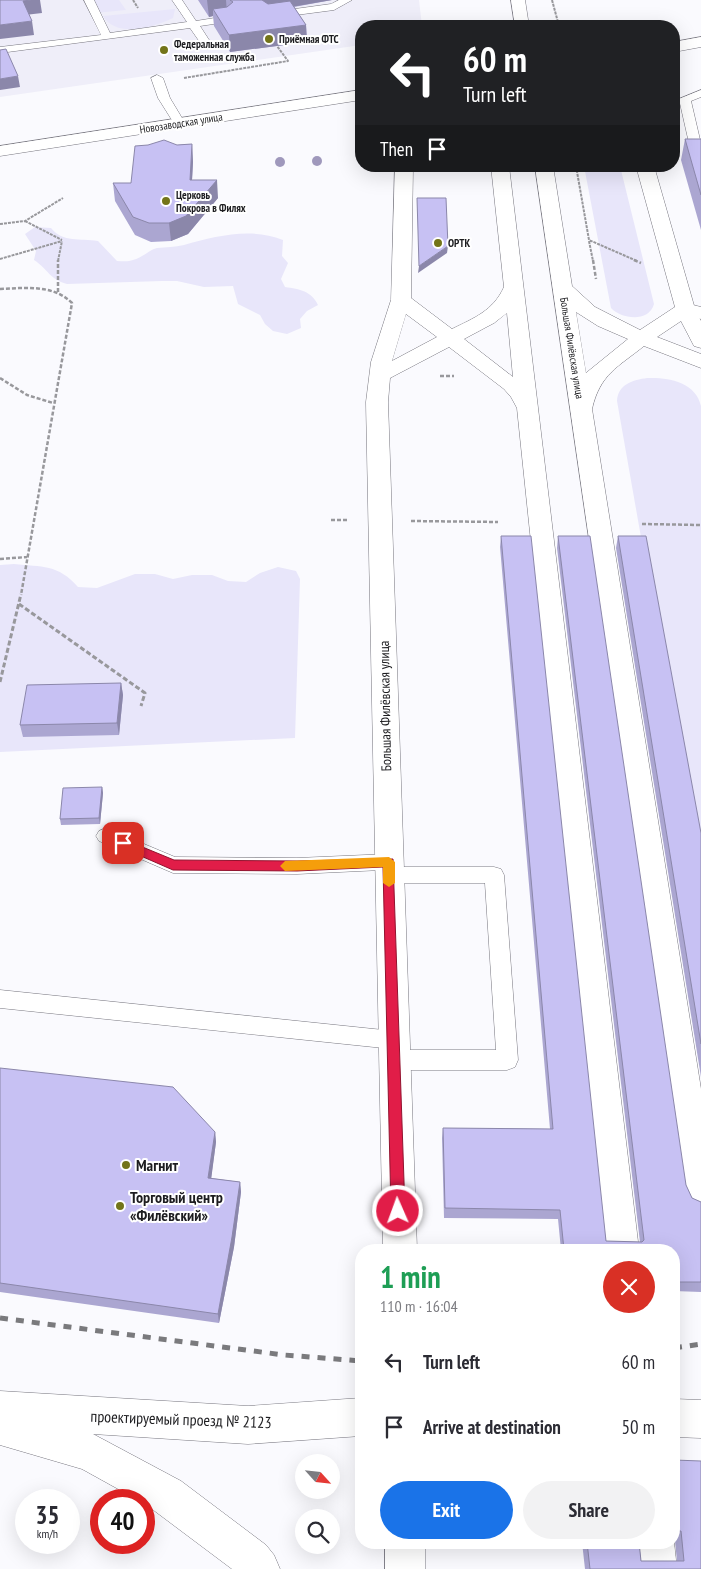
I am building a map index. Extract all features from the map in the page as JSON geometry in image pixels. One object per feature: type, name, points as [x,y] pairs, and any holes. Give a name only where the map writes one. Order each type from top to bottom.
[{"type":"street","points":[[504,18],[507,0]]},
{"type":"street","points":[[518,0],[521,20]]},
{"type":"street","points":[[680,46],[701,42]]},
{"type":"street","name":"Новозаводская улица","points":[[0,151],[355,96]]},
{"type":"street","points":[[344,98],[355,102]]},
{"type":"street","name":"Большая Филёвская улица","points":[[400,1244],[378,388],[381,362],[401,300],[404,172]]},
{"type":"street","points":[[501,172],[621,1244]]},
{"type":"street","name":"Большая Филёвская улица","points":[[545,172],[701,1195]]},
{"type":"street","points":[[647,172],[677,279],[693,311],[701,342]]},
{"type":"street","points":[[378,388],[450,339],[497,312],[506,304],[514,286]]},
{"type":"street","points":[[562,286],[568,296],[588,312],[701,362]]},
{"type":"street","points":[[401,300],[501,376],[520,394],[528,409]]},
{"type":"street","points":[[581,410],[582,401],[590,382],[603,370],[643,337],[693,311]]},
{"type":"street","points":[[603,370],[624,361],[650,359],[677,362],[701,371]]},
{"type":"street","points":[[378,388],[387,384],[400,373],[419,365],[450,363],[472,366],[501,376]]},
{"type":"street","name":"проектируемый проезд № 2123","points":[[0,1410],[248,1425],[355,1417]]},
{"type":"street","points":[[680,1418],[701,1419]]},
{"type":"street","points":[[0,1426],[89,1452],[168,1495],[252,1559],[260,1569]]},
{"type":"street","points":[[405,1549],[406,1569]]},
{"type":"street","points":[[655,1549],[657,1569]]},
{"type":"lane","points":[[89,0],[107,37]]},
{"type":"lane","points":[[177,0],[208,46]]},
{"type":"lane","points":[[268,16],[334,7],[347,0]]},
{"type":"lane","points":[[0,50],[194,26],[228,19]]},
{"type":"lane","points":[[158,80],[164,98],[179,123]]},
{"type":"lane","points":[[696,152],[685,99],[701,94]]},
{"type":"lane","points":[[0,999],[394,1050],[507,1060],[494,875],[389,868],[173,865],[106,836]]},
{"type":"path","points":[[133,0],[138,9]]},
{"type":"path","points":[[552,0],[557,20]]},
{"type":"path","points":[[158,80],[288,61],[277,46]]},
{"type":"path","points":[[577,172],[597,284]]},
{"type":"path","points":[[0,224],[25,221],[63,198]]},
{"type":"path","points":[[25,221],[62,240]]},
{"type":"path","points":[[0,259],[62,240]]},
{"type":"path","points":[[58,292],[57,268],[62,240]]},
{"type":"path","points":[[589,240],[677,279]]},
{"type":"path","points":[[0,289],[41,289],[58,292],[68,297],[72,303],[19,604],[0,682]]},
{"type":"path","points":[[0,378],[27,395],[53,403]]},
{"type":"path","points":[[410,521],[498,522]]},
{"type":"path","points":[[642,524],[701,525]]},
{"type":"path","points":[[0,559],[27,557]]},
{"type":"path","points":[[19,604],[145,693],[141,706]]},
{"type":"shaded area","name":"Федеральная таможенная служба","points":[[0,0],[419,0],[421,20],[355,20],[355,46],[0,97]]},
{"type":"shaded area","points":[[89,0],[119,0],[126,10],[95,13]]},
{"type":"shaded area","points":[[175,9],[173,18],[156,25],[136,29],[117,27],[109,23],[103,16]]},
{"type":"shaded area","points":[[585,172],[621,172],[654,304],[647,314],[641,317],[621,315],[611,308]]},
{"type":"shaded area","points":[[35,227],[51,228],[66,238],[98,241],[117,261],[136,259],[157,248],[181,246],[221,236],[246,233],[271,236],[283,240],[282,256],[288,263],[281,279],[285,287],[308,294],[318,305],[307,311],[300,319],[301,328],[287,334],[273,331],[265,324],[260,315],[238,304],[233,286],[204,287],[177,281],[67,284],[53,277],[34,260],[36,251],[25,234]]},
{"type":"shaded area","points":[[647,378],[672,380],[687,386],[698,398],[701,406],[701,878],[617,401],[623,387],[637,380]]},
{"type":"shaded area","points":[[14,564],[56,570],[64,574],[78,587],[97,588],[135,574],[155,574],[173,579],[192,575],[212,575],[228,581],[246,582],[260,573],[278,567],[296,571],[300,579],[295,738],[0,752],[0,565]]},
{"type":"building","points":[[0,0],[31,0],[23,1],[32,21],[0,25]]},
{"type":"building","points":[[230,0],[262,0],[268,4],[290,1],[306,25],[229,35],[213,9],[227,7],[233,2]]},
{"type":"building","points":[[6,49],[18,76],[0,79],[0,50]]},
{"type":"building","points":[[685,139],[701,139],[701,195]]},
{"type":"building","points":[[164,140],[177,145],[192,144],[190,180],[217,180],[186,216],[169,223],[149,223],[133,217],[113,183],[131,183],[135,146],[148,145]]},
{"type":"building","points":[[417,198],[446,198],[448,246],[419,266]]},
{"type":"building","points":[[501,536],[531,536],[606,1241],[642,1242],[644,1240],[558,536],[590,536],[686,1185],[692,1198],[701,1202],[701,1282],[680,1282],[680,1244],[563,1244],[560,1210],[445,1208],[443,1128],[553,1129]]},
{"type":"building","points":[[618,536],[646,536],[701,833],[701,1044]]},
{"type":"building","points":[[121,683],[117,723],[20,725],[27,685]]},
{"type":"building","points":[[102,787],[99,818],[60,819],[63,788]]},
{"type":"building","name":"Торговый центр «Филёвский»","points":[[0,1068],[173,1087],[215,1132],[208,1178],[240,1182],[218,1314],[0,1283]]},
{"type":"building","points":[[680,1460],[701,1461],[701,1569],[590,1569],[588,1549],[640,1549],[641,1561],[684,1561],[681,1531]]},
{"type":"railway","points":[[0,1318],[284,1355],[355,1361]]},
{"type":"railway","points":[[680,1347],[701,1344]]},
{"type":"slow traffic","points":[[285,866],[389,862],[389,883]]},
{"type":"place","name":"Приёмная ФТС","points":[[269,39]]},
{"type":"place","name":"Федеральная таможенная служба","points":[[164,50]]},
{"type":"place","name":"Церковь Покрова в Филях","points":[[166,201]]},
{"type":"place","name":"ОРТК","points":[[438,243]]},
{"type":"place","name":"Магнит","points":[[126,1165]]},
{"type":"place","name":"Торговый центр «Филёвский»","points":[[120,1206]]},
{"type":"route","points":[[123,843],[173,865],[297,866],[389,862],[398,1211]]}]
